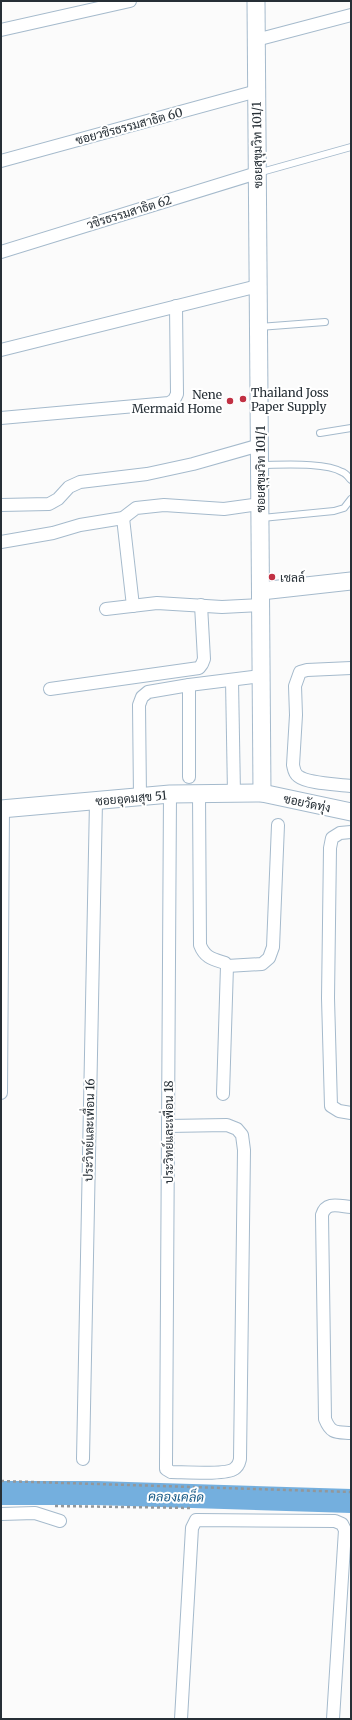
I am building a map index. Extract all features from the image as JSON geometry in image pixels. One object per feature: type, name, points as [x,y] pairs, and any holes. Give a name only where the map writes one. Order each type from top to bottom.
[{"type":"street","points":[[1,30],[130,1]]},
{"type":"street","name":"ซอยสุขุมวิท 101/1","points":[[256,1],[262,793]]},
{"type":"street","points":[[256,40],[351,15]]},
{"type":"street","name":"ซอยวชิรธรรมสาธิต 60","points":[[1,161],[257,92]]},
{"type":"street","name":"วชิรธรรมสาธิต 62","points":[[1,252],[258,173]]},
{"type":"street","points":[[1,350],[258,286]]},
{"type":"street","points":[[1,418],[170,403],[174,400],[177,394],[176,306]]},
{"type":"street","points":[[1,505],[49,504],[58,499],[70,487],[80,482],[147,474],[193,464],[260,445]]},
{"type":"street","points":[[1,542],[53,533],[80,525],[123,518],[136,508],[164,505],[260,511]]},
{"type":"street","points":[[123,518],[133,606]]},
{"type":"street","points":[[106,609],[157,603],[222,607],[351,581]]},
{"type":"street","points":[[50,689],[199,668],[204,659],[201,605]]},
{"type":"street","points":[[351,668],[307,670],[300,672],[297,677],[295,686],[296,715],[294,765],[294,771],[298,776],[306,780],[351,786]]},
{"type":"street","points":[[140,797],[138,705],[142,697],[148,692],[261,676]]},
{"type":"street","points":[[232,680],[234,794]]},
{"type":"street","points":[[189,685],[189,777]]},
{"type":"street","name":"ซอยอุดมสุข 51","points":[[2,809],[170,794],[262,793]]},
{"type":"street","name":"ซอยวัดทุ่ง","points":[[262,793],[351,812]]},
{"type":"street","name":"ประวิทย์และเพื่อน 18","points":[[168,1126],[227,1125],[237,1129],[242,1135],[244,1150],[239,1465],[233,1470],[212,1472],[171,1472],[166,1469],[168,1126],[170,794]]},
{"type":"street","points":[[199,794],[200,945],[203,952],[210,958],[225,963],[227,966],[262,964],[269,958],[273,947],[278,825]]},
{"type":"street","name":"ประวิทย์และเพื่อน 16","points":[[83,1459],[96,801]]},
{"type":"street","points":[[1,1092],[2,809]]},
{"type":"street","points":[[351,832],[340,833],[332,838],[330,848],[328,998],[331,1106],[339,1111],[351,1112]]},
{"type":"street","points":[[223,1094],[227,966]]},
{"type":"street","points":[[351,1207],[328,1206],[324,1208],[322,1215],[325,1419],[329,1428],[334,1432],[351,1433]]},
{"type":"street","points":[[1,1514],[22,1512],[35,1513],[60,1521]]},
{"type":"street","points":[[181,1719],[192,1528],[196,1520],[335,1521],[342,1524],[345,1530],[333,1719]]},
{"type":"lane","points":[[258,173],[351,147]]},
{"type":"lane","points":[[259,327],[325,322]]},
{"type":"lane","points":[[320,433],[351,428]]},
{"type":"lane","points":[[260,465],[334,468],[344,472],[351,480]]},
{"type":"lane","points":[[260,511],[334,511],[344,508],[351,499]]},
{"type":"path","points":[[1,1481],[351,1492]]},
{"type":"path","points":[[53,1506],[199,1508]]},
{"type":"waterway","name":"คลองเคล็ด","points":[[1,1493],[96,1493],[351,1501]]},
{"type":"place","name":"Thailand Joss Paper Supply","points":[[243,399]]},
{"type":"place","name":"Nene Mermaid Home","points":[[230,401]]},
{"type":"place","name":"เชลล์","points":[[272,577]]}]
